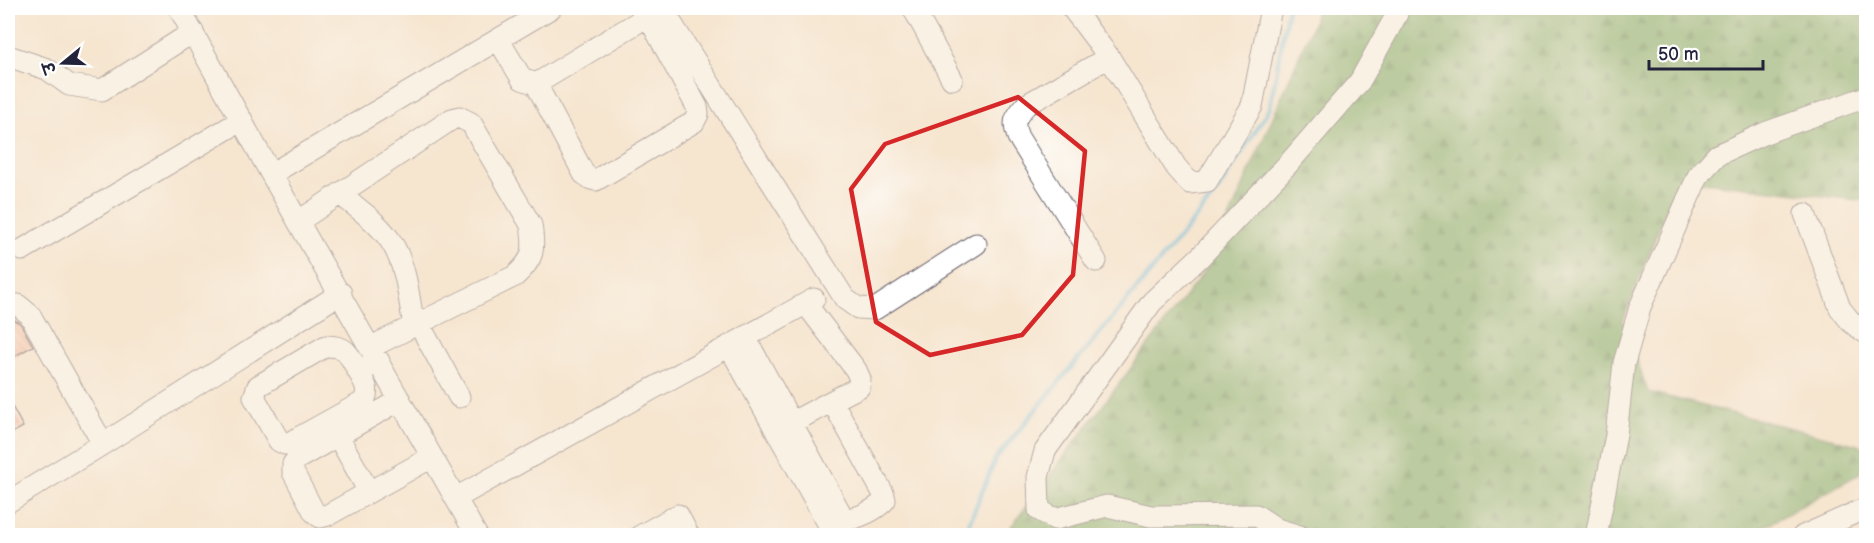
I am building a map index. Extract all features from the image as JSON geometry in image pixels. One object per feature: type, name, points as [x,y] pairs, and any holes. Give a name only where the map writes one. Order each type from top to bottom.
[{"type":"street","points":[[179,8],[477,536]]},
{"type":"street","points":[[271,174],[551,8]]},
{"type":"street","points":[[913,8],[952,79]]},
{"type":"street","points":[[1072,8],[1109,57],[1176,167],[1190,183],[1208,181],[1252,106],[1271,8]]},
{"type":"street","points":[[1300,536],[1276,532],[1256,515],[1151,516],[1107,506],[1055,519],[1039,510],[1038,477],[1045,451],[1152,302],[1200,257],[1289,163],[1360,81],[1397,14],[1397,8]]},
{"type":"street","points":[[498,39],[522,79],[536,84],[584,174],[591,180],[596,180],[694,122],[698,114],[697,107],[651,10]]},
{"type":"street","points":[[536,84],[651,10]]},
{"type":"street","points":[[651,10],[845,299],[858,308],[875,309],[976,244]]},
{"type":"street","points":[[8,68],[8,56],[47,69],[69,85],[102,90],[192,32]]},
{"type":"street","points":[[1096,261],[1018,137],[1014,126],[1016,116],[1026,105],[1109,57]]},
{"type":"street","points":[[1596,536],[1616,435],[1624,363],[1640,307],[1698,176],[1717,155],[1765,133],[1866,97]]},
{"type":"street","points":[[299,221],[452,119],[459,117],[471,123],[531,225],[534,241],[533,255],[515,276],[416,325],[375,354],[358,371]]},
{"type":"street","points":[[22,250],[242,120]]},
{"type":"street","points":[[340,194],[369,218],[393,245],[406,283],[416,325],[459,397]]},
{"type":"street","points":[[1805,214],[1840,308],[1851,322],[1866,333]]},
{"type":"street","points":[[8,502],[341,293]]},
{"type":"street","points":[[456,498],[810,301],[856,370],[860,379],[859,387],[791,423]]},
{"type":"street","points":[[8,304],[18,305],[30,315],[103,444]]},
{"type":"street","points":[[737,341],[791,423],[841,514],[846,519],[852,519],[880,506],[885,500],[832,401]]},
{"type":"street","points":[[737,341],[835,536]]},
{"type":"street","points":[[326,346],[338,346],[347,351],[358,371],[367,387],[368,395],[363,402],[285,444],[279,441],[254,397],[258,386],[326,346]]},
{"type":"street","points":[[400,400],[297,459],[293,464],[293,472],[314,512],[320,517],[328,515],[432,457]]},
{"type":"street","points":[[338,436],[369,492]]},
{"type":"street","points":[[1803,536],[1866,508]]},
{"type":"street","points":[[640,536],[678,515],[689,536]]},
{"type":"highlighted area","points":[[1018,97],[1085,151],[1073,275],[1022,335],[930,355],[876,322],[851,189],[885,144]]},
{"type":"green space","points":[[1316,8],[1866,8],[1866,201],[1678,179],[1623,321],[1648,392],[1866,447],[1866,470],[1749,535],[1004,536],[1209,265],[1313,24]]},
{"type":"building","points":[[8,317],[20,323],[33,346],[8,360]]},
{"type":"building","points":[[8,399],[23,427],[8,435]]},
{"type":"waterway","points":[[964,536],[996,458],[1218,191],[1270,107],[1288,8]]}]
